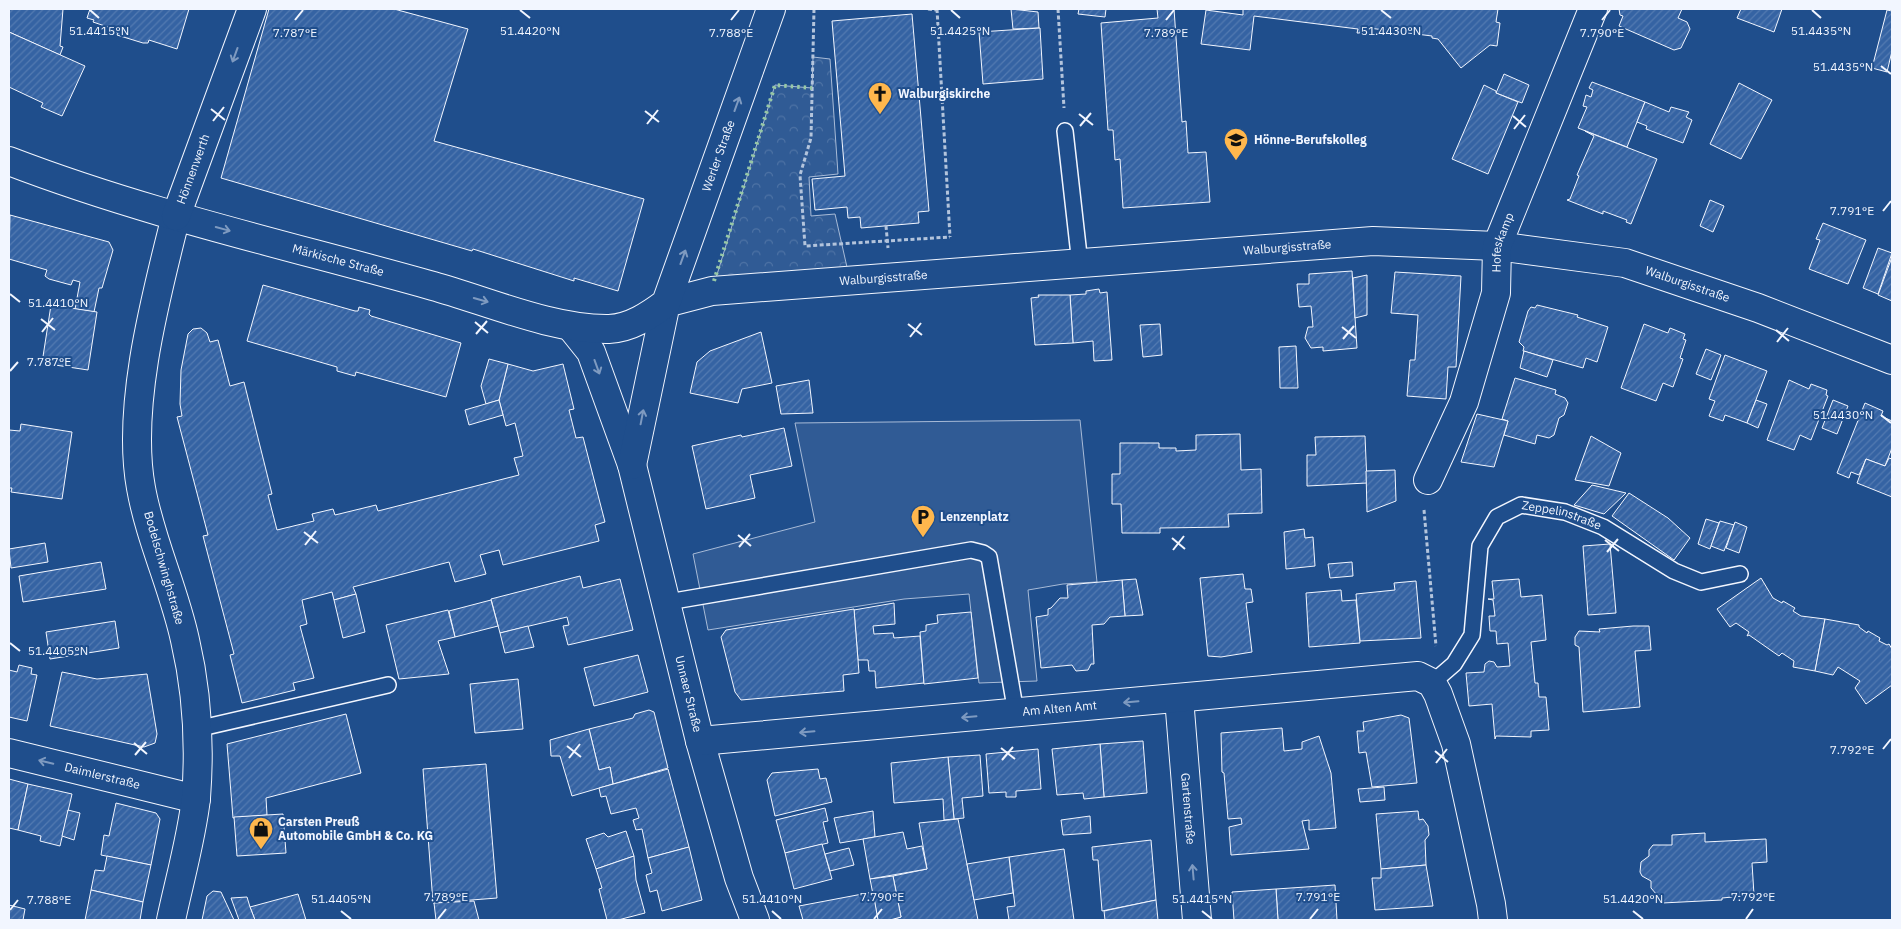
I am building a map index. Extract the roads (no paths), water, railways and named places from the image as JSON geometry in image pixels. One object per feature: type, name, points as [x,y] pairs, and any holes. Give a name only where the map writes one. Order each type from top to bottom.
[{"type":"street","name":"Hönnenwerth","points":[[176,216],[252,9]]},
{"type":"street","name":"Werler Straße","points":[[666,303],[771,9]]},
{"type":"street","name":"Hofeskamp","points":[[1428,480],[1464,402],[1496,293],[1497,246],[1593,9]]},
{"type":"street","name":"Märkische Straße","points":[[9,161],[56,179],[176,216],[434,286],[571,327],[611,329],[645,319],[666,303]]},
{"type":"street","name":"Bodelschwinghstraße","points":[[171,920],[196,800],[197,729],[193,682],[185,640],[141,488],[137,422],[153,310],[176,216]]},
{"type":"street","name":"Walburgisstraße","points":[[666,303],[712,291],[1372,242],[1497,246],[1625,263],[1758,308],[1892,360]]},
{"type":"street","name":"Unnaer Straße","points":[[632,465],[666,303]]},
{"type":"street","name":"Unnaer Straße","points":[[571,327],[591,352],[632,465],[668,602],[700,741],[739,878],[755,920]]},
{"type":"street","name":"Am Alten Amt","points":[[700,741],[1179,698],[1425,679]]},
{"type":"street","points":[[1425,679],[1438,694],[1456,744],[1492,904],[1493,920]]},
{"type":"street","name":"Gartenstraße","points":[[1179,698],[1198,920]]},
{"type":"street","name":"Daimlerstraße","points":[[9,753],[196,800]]},
{"type":"lane","points":[[1065,131],[1080,264]]},
{"type":"lane","name":"Zeppelinstraße","points":[[1425,679],[1454,664],[1472,635],[1480,546],[1497,517],[1521,505],[1565,512],[1602,527],[1674,571],[1700,582],[1740,574]]},
{"type":"lane","points":[[668,602],[971,550],[983,552],[989,557],[1016,713]]},
{"type":"lane","points":[[197,729],[388,685]]},
{"type":"place","name":"Walburgiskirche","points":[[880,115]]},
{"type":"place","name":"Hönne-Berufskolleg","points":[[1236,161]]},
{"type":"place","name":"Lenzenplatz","points":[[923,538]]},
{"type":"place","name":"Carsten Preuß Automobile GmbH & Co. KG","points":[[261,850]]}]
